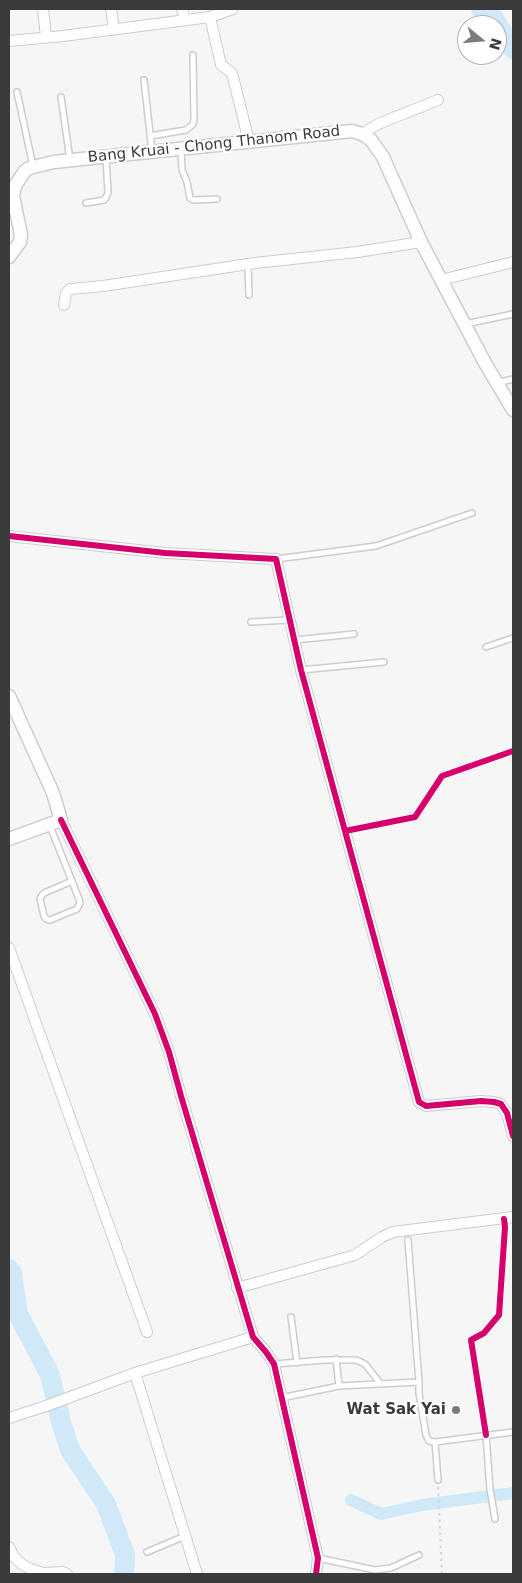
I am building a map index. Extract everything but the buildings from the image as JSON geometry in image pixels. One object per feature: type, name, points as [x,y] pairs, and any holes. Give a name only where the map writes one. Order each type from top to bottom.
[{"type":"street","points":[[43,9],[46,37]]},
{"type":"street","points":[[111,9],[114,29]]},
{"type":"street","points":[[182,9],[185,20]]},
{"type":"street","points":[[9,41],[210,17],[233,9]]},
{"type":"street","points":[[210,17],[221,65],[232,73],[249,142]]},
{"type":"street","points":[[362,134],[378,124],[438,100]]},
{"type":"street","name":"Bang Kruai - Chong Thanom Road","points":[[34,166],[106,156],[352,131],[362,134],[371,140],[383,157],[421,242],[496,383],[509,397],[513,410]]},
{"type":"street","points":[[9,257],[20,242],[21,236],[13,196],[15,186],[24,172],[34,166]]},
{"type":"street","points":[[64,305],[66,293],[70,289],[421,242]]},
{"type":"street","points":[[441,280],[513,262]]},
{"type":"street","points":[[9,536],[157,552],[276,559],[301,670],[420,1102],[426,1106],[481,1101],[501,1104],[507,1113],[513,1136]]},
{"type":"street","points":[[9,696],[53,793],[55,823],[155,1014],[169,1052],[253,1337],[274,1364],[280,1398],[318,1558],[316,1574]]},
{"type":"street","points":[[9,839],[55,823]]},
{"type":"street","points":[[9,948],[147,1332]]},
{"type":"street","points":[[237,1288],[355,1255],[393,1232],[513,1217]]},
{"type":"street","points":[[9,1418],[135,1373],[253,1337]]},
{"type":"street","points":[[135,1373],[197,1574]]},
{"type":"street","points":[[9,1547],[14,1557],[23,1565],[42,1573],[63,1572],[67,1574]]},
{"type":"lane","points":[[150,136],[186,130],[192,124],[194,120],[193,55]]},
{"type":"lane","points":[[144,80],[152,152]]},
{"type":"lane","points":[[17,92],[34,166]]},
{"type":"lane","points":[[61,97],[70,160]]},
{"type":"lane","points":[[181,149],[182,170],[187,182],[190,198],[193,200],[218,199]]},
{"type":"lane","points":[[86,203],[104,200],[108,193],[106,156]]},
{"type":"lane","points":[[248,264],[249,295]]},
{"type":"lane","points":[[465,324],[513,314]]},
{"type":"lane","points":[[496,383],[513,379]]},
{"type":"lane","points":[[276,559],[376,546],[472,513]]},
{"type":"lane","points":[[251,622],[290,620]]},
{"type":"lane","points":[[295,640],[354,634]]},
{"type":"lane","points":[[486,647],[513,638]]},
{"type":"lane","points":[[301,670],[384,662]]},
{"type":"lane","points":[[55,823],[80,903],[77,909],[50,920],[46,919],[40,899],[42,895],[72,881]]},
{"type":"lane","points":[[408,1240],[419,1393],[426,1435],[429,1441],[435,1442],[513,1432]]},
{"type":"lane","points":[[291,1317],[297,1363]]},
{"type":"lane","points":[[274,1364],[336,1359],[356,1360],[365,1364],[380,1383]]},
{"type":"lane","points":[[336,1359],[339,1386]]},
{"type":"lane","points":[[280,1398],[339,1386],[419,1382]]},
{"type":"lane","points":[[486,1435],[490,1489],[495,1518]]},
{"type":"lane","points":[[435,1442],[438,1480]]},
{"type":"lane","points":[[147,1552],[185,1535]]},
{"type":"lane","points":[[318,1558],[376,1570],[391,1568],[419,1555]]},
{"type":"path","points":[[438,1480],[442,1574]]},
{"type":"waterway","points":[[481,9],[489,11],[513,49]]},
{"type":"waterway","points":[[9,1269],[12,1273],[18,1314],[50,1375],[70,1450],[106,1504],[125,1555],[124,1574]]},
{"type":"waterway","points":[[351,1500],[381,1514],[422,1505],[513,1493]]},
{"type":"cycle path","points":[[9,536],[165,553],[276,559],[301,670],[419,1102],[426,1106],[481,1101],[501,1104],[507,1113],[513,1136]]},
{"type":"cycle path","points":[[345,831],[415,817],[442,776],[513,751]]},
{"type":"cycle path","points":[[61,820],[155,1014],[169,1052],[253,1337],[274,1364],[318,1558],[316,1574]]},
{"type":"cycle path","points":[[486,1435],[471,1340],[484,1333],[499,1315],[504,1219]]},
{"type":"place","name":"Wat Sak Yai","points":[[456,1410]]}]
